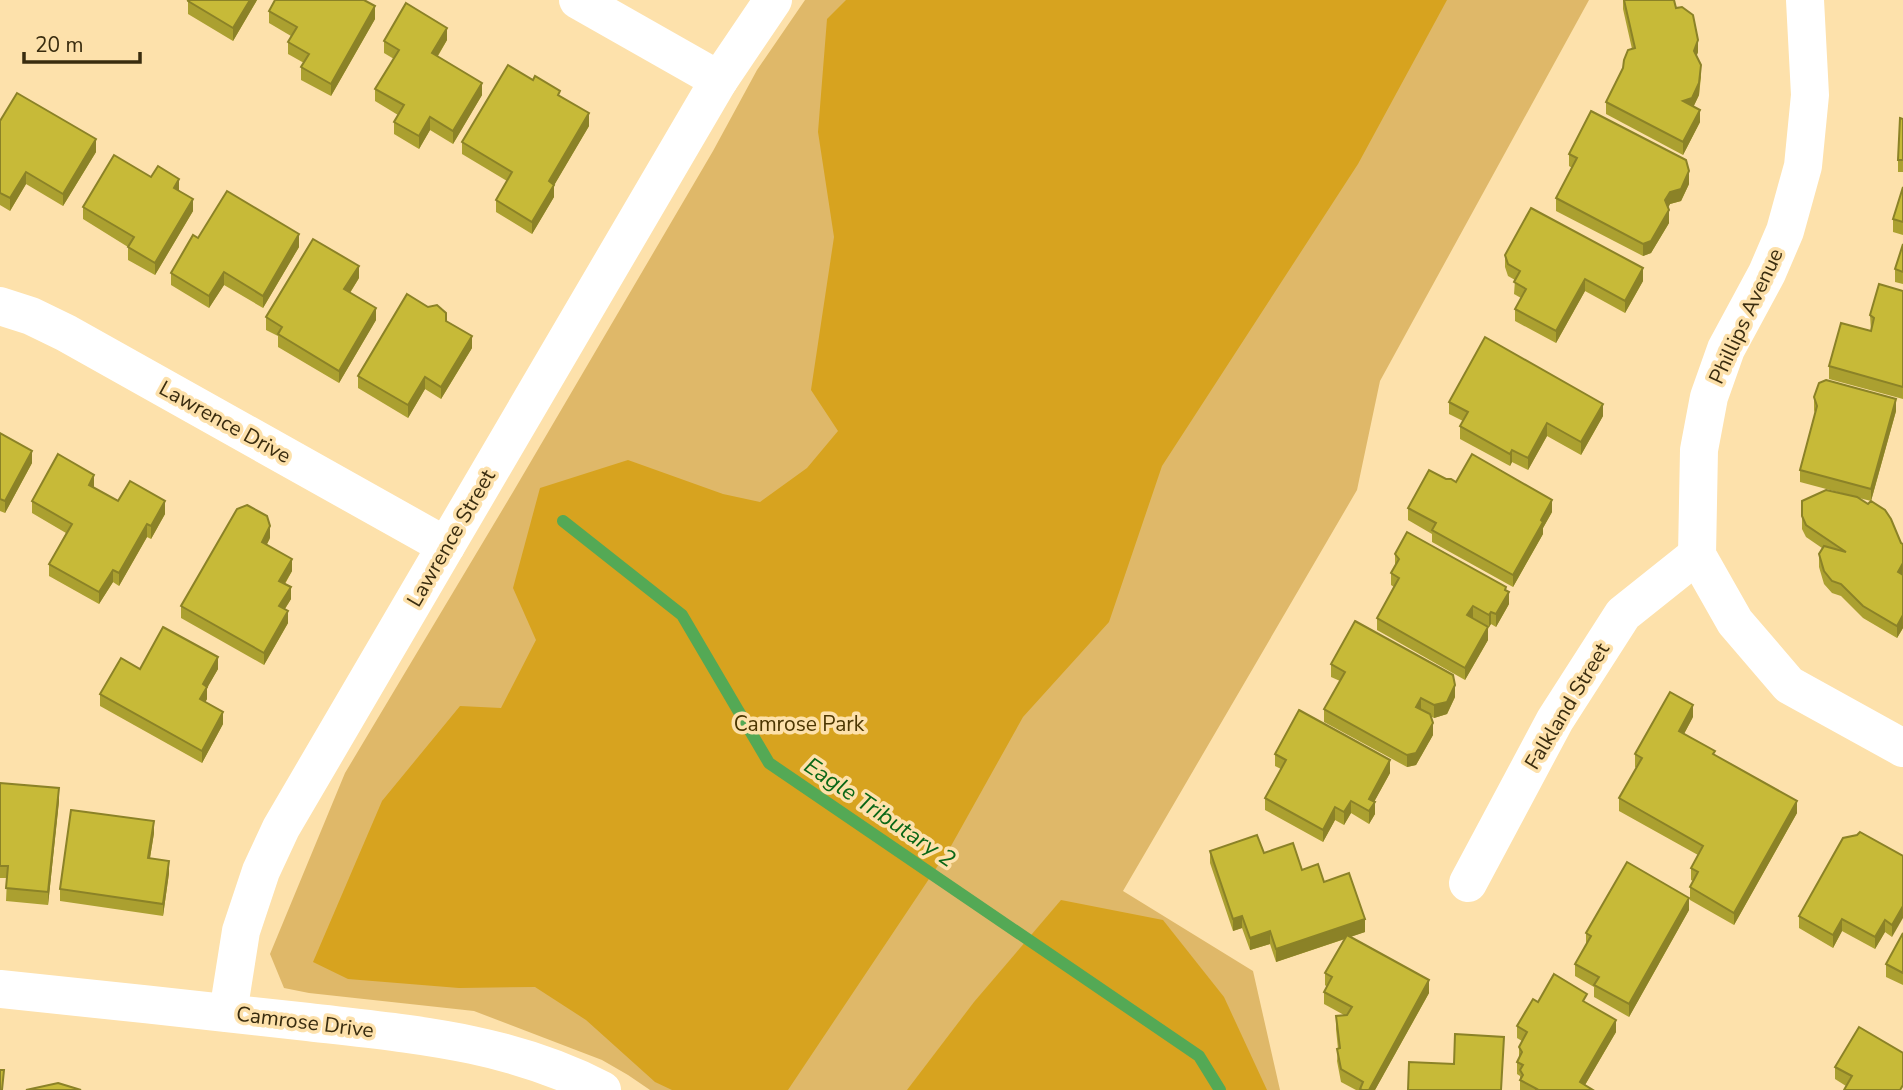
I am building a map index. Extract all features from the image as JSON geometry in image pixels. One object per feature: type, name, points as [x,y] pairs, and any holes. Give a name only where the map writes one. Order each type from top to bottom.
[{"type":"street","points":[[578,0],[719,80],[773,0]]},
{"type":"street","name":"Phillips Avenue","points":[[1697,555],[1699,450],[1709,397],[1726,349],[1767,273],[1785,231],[1803,166],[1810,94],[1805,0]]},
{"type":"street","name":"Lawrence Street","points":[[228,1013],[241,931],[261,871],[281,828],[719,80]]},
{"type":"street","name":"Lawrence Drive","points":[[0,306],[31,316],[66,333],[446,546]]},
{"type":"street","points":[[1697,555],[1735,622],[1789,685],[1903,748]]},
{"type":"street","name":"Falkland Street","points":[[1468,883],[1555,720],[1623,614],[1697,555]]},
{"type":"street","name":"Camrose Drive","points":[[0,989],[460,1041],[546,1065],[602,1090]]},
{"type":"green space","name":"Camrose Park","points":[[805,0],[1589,0],[1380,381],[1357,490],[1123,891],[1253,971],[1280,1090],[650,1090],[602,1060],[474,1011],[284,988],[270,954],[345,773],[713,151],[757,70]]},
{"type":"green space","name":"Camrose Park","points":[[846,0],[1447,0],[1358,164],[1162,466],[1109,622],[1023,717],[951,846],[788,1090],[672,1090],[655,1082],[586,1020],[535,987],[459,988],[348,979],[313,962],[382,801],[460,706],[501,708],[536,640],[513,588],[540,488],[628,460],[723,494],[760,502],[807,468],[838,431],[811,390],[834,237],[818,132],[827,19]]},
{"type":"green space","points":[[1061,900],[1163,920],[1224,997],[1267,1090],[907,1090],[974,1002]]},
{"type":"building","points":[[188,0],[250,0],[233,28]]},
{"type":"building","points":[[275,0],[364,0],[375,6],[331,84],[301,67],[309,54],[288,42],[297,27],[269,11]]},
{"type":"building","points":[[1624,0],[1674,0],[1676,8],[1682,7],[1693,15],[1698,40],[1694,51],[1701,65],[1699,83],[1692,98],[1683,101],[1700,110],[1683,142],[1606,102],[1623,68],[1628,50],[1635,48]]},
{"type":"building","points":[[406,3],[447,28],[432,53],[482,83],[453,131],[430,117],[419,136],[394,122],[404,105],[375,89],[399,50],[384,41]]},
{"type":"building","points":[[508,65],[533,80],[535,76],[560,91],[558,95],[589,113],[549,181],[554,185],[532,222],[496,200],[512,172],[462,142]]},
{"type":"building","points":[[17,93],[96,139],[63,194],[26,172],[10,198],[0,193],[0,121]]},
{"type":"building","points":[[1591,111],[1686,160],[1689,171],[1681,189],[1670,192],[1665,200],[1669,210],[1651,241],[1643,244],[1556,198],[1577,158],[1569,154]]},
{"type":"building","points":[[1900,118],[1903,119],[1903,160],[1898,160]]},
{"type":"building","points":[[114,155],[151,177],[158,166],[179,179],[174,188],[193,199],[155,263],[128,247],[134,237],[83,207]]},
{"type":"building","points":[[1903,187],[1903,222],[1893,219]]},
{"type":"building","points":[[227,191],[299,234],[263,296],[224,272],[209,296],[171,273],[193,235],[198,238]]},
{"type":"building","points":[[1531,208],[1643,268],[1625,301],[1585,279],[1556,331],[1515,309],[1526,289],[1514,282],[1520,271],[1508,264],[1505,255]]},
{"type":"building","points":[[313,239],[359,266],[344,289],[376,308],[339,371],[278,334],[282,327],[266,317]]},
{"type":"building","points":[[1903,244],[1903,272],[1895,269]]},
{"type":"building","points":[[1879,284],[1903,291],[1903,387],[1829,366],[1841,323],[1871,331],[1874,318],[1870,315]]},
{"type":"building","points":[[407,294],[428,307],[437,305],[446,313],[446,321],[472,336],[441,387],[425,377],[408,405],[358,376]]},
{"type":"building","points":[[1485,337],[1603,404],[1581,442],[1547,423],[1528,458],[1512,450],[1510,454],[1460,426],[1468,412],[1449,402]]},
{"type":"building","points":[[1826,380],[1896,399],[1871,489],[1800,470],[1817,406],[1814,397],[1819,383]]},
{"type":"building","points":[[0,433],[32,451],[5,501],[0,499]]},
{"type":"building","points":[[58,454],[94,475],[89,485],[118,501],[130,481],[165,501],[151,526],[147,524],[119,573],[113,570],[99,592],[49,564],[72,524],[32,501]]},
{"type":"building","points":[[1472,454],[1552,500],[1541,520],[1543,522],[1513,575],[1432,530],[1436,523],[1408,508],[1429,470],[1456,482]]},
{"type":"building","points":[[1826,490],[1857,497],[1868,504],[1871,501],[1885,510],[1891,519],[1903,544],[1903,563],[1898,572],[1903,575],[1903,615],[1897,626],[1863,606],[1824,571],[1819,554],[1824,546],[1846,552],[1806,525],[1802,516],[1802,501]]},
{"type":"building","points":[[247,505],[267,516],[270,526],[262,542],[292,559],[279,581],[291,587],[279,606],[288,611],[264,653],[181,606],[237,509]]},
{"type":"building","points":[[1407,532],[1506,587],[1505,590],[1509,592],[1496,614],[1491,612],[1489,615],[1473,606],[1467,615],[1488,627],[1465,668],[1377,618],[1399,578],[1391,573],[1399,559],[1395,554]]},
{"type":"building","points":[[1355,621],[1453,675],[1455,685],[1447,702],[1434,705],[1421,698],[1416,707],[1430,714],[1433,723],[1416,753],[1407,755],[1324,709],[1345,672],[1331,664]]},
{"type":"building","points":[[163,627],[218,657],[203,684],[207,687],[200,699],[223,712],[202,751],[100,694],[121,658],[140,669]]},
{"type":"building","points":[[1670,692],[1693,705],[1679,731],[1715,751],[1713,754],[1797,801],[1734,913],[1690,887],[1698,872],[1691,868],[1703,846],[1619,798],[1642,758],[1635,754]]},
{"type":"building","points":[[1299,710],[1390,760],[1369,799],[1375,802],[1369,811],[1351,801],[1344,812],[1335,807],[1323,830],[1265,798],[1286,760],[1275,754]]},
{"type":"building","points":[[0,783],[59,788],[48,892],[6,888],[8,866],[0,866]]},
{"type":"building","points":[[71,810],[154,821],[148,858],[169,861],[163,904],[60,889]]},
{"type":"building","points":[[1860,832],[1903,856],[1903,906],[1892,925],[1885,920],[1875,937],[1842,919],[1833,935],[1799,916],[1843,838]]},
{"type":"building","points":[[1257,835],[1264,853],[1293,843],[1302,870],[1318,864],[1324,882],[1349,873],[1365,919],[1276,949],[1270,931],[1250,938],[1242,916],[1233,919],[1210,851]]},
{"type":"building","points":[[1627,862],[1689,898],[1629,1004],[1594,985],[1599,977],[1575,964],[1591,936],[1586,933]]},
{"type":"building","points":[[1903,933],[1903,973],[1886,964]]},
{"type":"building","points":[[1347,935],[1429,980],[1369,1090],[1360,1089],[1363,1082],[1341,1069],[1337,1049],[1340,1048],[1336,1016],[1347,1015],[1352,1007],[1324,992],[1332,977],[1325,973]]},
{"type":"building","points":[[1554,974],[1587,994],[1583,1001],[1616,1020],[1580,1082],[1593,1090],[1536,1090],[1520,1080],[1523,1065],[1517,1062],[1522,1052],[1519,1047],[1527,1032],[1517,1026],[1533,999],[1538,1002]]},
{"type":"building","points":[[1859,1027],[1903,1053],[1903,1085],[1900,1090],[1844,1090],[1852,1076],[1835,1067]]},
{"type":"building","points":[[1455,1034],[1504,1037],[1501,1090],[1408,1090],[1409,1062],[1454,1064]]},
{"type":"building","points":[[0,1070],[4,1070],[2,1090],[0,1090]]},
{"type":"building","points":[[58,1083],[81,1090],[26,1090]]},
{"type":"waterway","name":"Eagle Tributary 2","points":[[563,521],[682,615],[769,763],[1199,1056],[1220,1090]]}]
